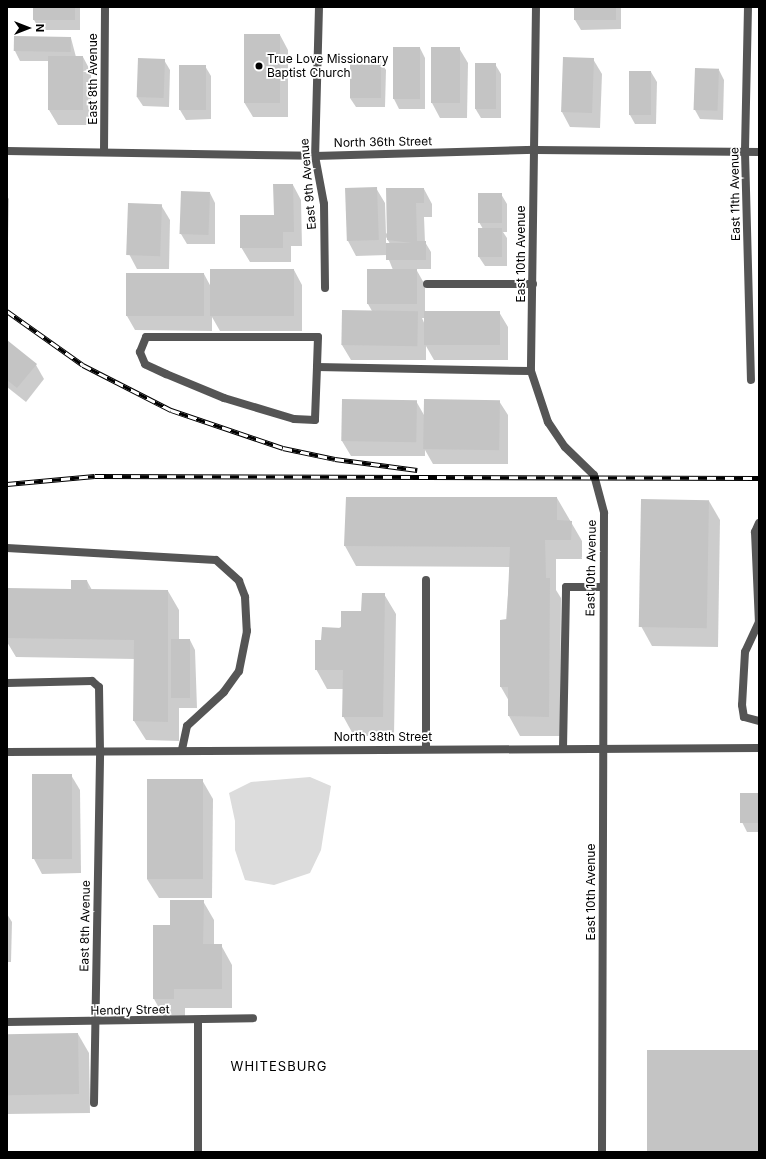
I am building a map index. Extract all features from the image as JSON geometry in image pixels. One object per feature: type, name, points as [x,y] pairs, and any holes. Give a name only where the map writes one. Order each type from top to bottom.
[{"type":"street","name":"East 8th Avenue","points":[[104,152],[105,7]]},
{"type":"street","name":"East 9th Avenue","points":[[319,7],[316,156],[324,204],[325,288]]},
{"type":"street","name":"East 10th Avenue","points":[[536,7],[536,150],[531,371],[548,422],[565,447],[594,475],[604,513],[602,587],[602,1152]]},
{"type":"street","name":"East 11th Avenue","points":[[748,7],[746,152],[751,380]]},
{"type":"street","name":"North 36th Street","points":[[7,151],[316,156],[536,150],[759,152]]},
{"type":"street","points":[[427,284],[533,284]]},
{"type":"street","points":[[146,337],[318,337],[317,367],[315,420],[294,419],[224,398],[166,374],[145,364],[140,352],[146,337]]},
{"type":"street","points":[[317,367],[531,371]]},
{"type":"street","points":[[759,523],[755,532],[759,622],[745,652],[742,705],[744,717],[759,721]]},
{"type":"street","points":[[7,548],[216,560],[239,581],[245,597],[247,631],[238,671],[224,692],[187,726],[182,750]]},
{"type":"street","points":[[426,580],[426,749]]},
{"type":"street","points":[[562,748],[566,587],[602,587]]},
{"type":"street","name":"East 8th Avenue","points":[[7,683],[92,681],[99,686],[100,750],[94,1023],[94,1103]]},
{"type":"street","name":"North 38th Street","points":[[7,752],[100,750],[759,748]]},
{"type":"street","name":"Hendry Street","points":[[7,1022],[198,1022],[253,1018]]},
{"type":"street","points":[[198,1022],[198,1152]]},
{"type":"shaded area","points":[[310,777],[331,786],[321,850],[310,873],[274,885],[245,880],[235,850],[235,821],[229,793],[251,782]]},
{"type":"building","points":[[33,7],[75,7],[75,20],[33,20]]},
{"type":"building","points":[[574,7],[616,7],[616,20],[574,20]]},
{"type":"building","points":[[244,34],[280,34],[280,103],[244,103]]},
{"type":"building","points":[[14,36],[71,37],[71,52],[14,51]]},
{"type":"building","points":[[393,47],[420,47],[420,99],[393,99]]},
{"type":"building","points":[[431,47],[460,47],[460,103],[431,103]]},
{"type":"building","points":[[48,56],[83,56],[83,110],[48,110]]},
{"type":"building","points":[[563,57],[594,58],[592,113],[561,112]]},
{"type":"building","points":[[138,58],[165,59],[164,98],[137,97]]},
{"type":"building","points":[[350,59],[381,59],[381,98],[350,98]]},
{"type":"building","points":[[475,63],[496,63],[496,109],[475,109]]},
{"type":"building","points":[[179,65],[206,65],[206,110],[179,110]]},
{"type":"building","points":[[695,68],[719,69],[718,111],[694,110]]},
{"type":"building","points":[[629,71],[651,71],[651,115],[629,115]]},
{"type":"building","points":[[273,184],[293,184],[294,232],[283,232],[283,248],[240,248],[240,215],[274,215]]},
{"type":"building","points":[[377,187],[379,240],[347,241],[345,188]]},
{"type":"building","points":[[386,188],[424,188],[424,203],[416,203],[417,241],[426,241],[426,260],[386,260],[386,243],[412,243],[387,240]]},
{"type":"building","points":[[181,191],[210,192],[208,235],[179,234]]},
{"type":"building","points":[[478,193],[502,193],[502,223],[478,223]]},
{"type":"building","points":[[128,203],[162,204],[160,256],[126,255]]},
{"type":"building","points":[[478,228],[502,228],[502,257],[478,257]]},
{"type":"building","points":[[210,269],[294,269],[294,316],[210,316]]},
{"type":"building","points":[[367,269],[417,269],[417,304],[367,304]]},
{"type":"building","points":[[126,273],[204,273],[204,316],[126,316]]},
{"type":"building","points":[[342,310],[418,311],[417,346],[341,345]]},
{"type":"building","points":[[424,311],[500,311],[500,345],[424,345]]},
{"type":"building","points":[[7,340],[37,364],[17,388],[7,380]]},
{"type":"building","points":[[342,399],[417,400],[416,442],[341,441]]},
{"type":"building","points":[[424,399],[500,400],[499,450],[423,449]]},
{"type":"building","points":[[346,497],[557,497],[557,520],[572,521],[571,540],[545,540],[546,578],[550,578],[549,717],[508,716],[508,687],[500,687],[500,620],[507,619],[510,547],[344,546]]},
{"type":"building","points":[[641,499],[709,500],[707,628],[639,627]]},
{"type":"building","points":[[71,580],[87,580],[88,589],[168,590],[168,722],[133,721],[134,640],[7,638],[7,588],[71,589]]},
{"type":"building","points":[[362,593],[385,593],[383,717],[342,717],[343,670],[315,670],[315,640],[321,640],[322,627],[341,628],[341,611],[361,611]]},
{"type":"building","points":[[171,639],[190,639],[190,698],[171,698]]},
{"type":"building","points":[[32,774],[72,774],[72,859],[32,859]]},
{"type":"building","points":[[147,779],[203,779],[203,879],[147,879]]},
{"type":"building","points":[[740,793],[759,793],[759,823],[740,823]]},
{"type":"building","points":[[170,900],[204,900],[203,944],[222,944],[222,989],[174,989],[174,999],[153,999],[153,925],[170,925]]},
{"type":"building","points":[[78,1033],[79,1094],[8,1095],[7,1034]]},
{"type":"building","points":[[647,1050],[759,1050],[759,1152],[647,1152]]},
{"type":"railway","points":[[7,311],[83,365],[171,410],[283,448],[335,459],[417,470]]},
{"type":"railway","points":[[7,484],[95,476],[759,478]]},
{"type":"place","name":"True Love Missionary Baptist Church","points":[[259,66]]},
{"type":"district","name":"WHITESBURG","points":[[279,1066]]}]
